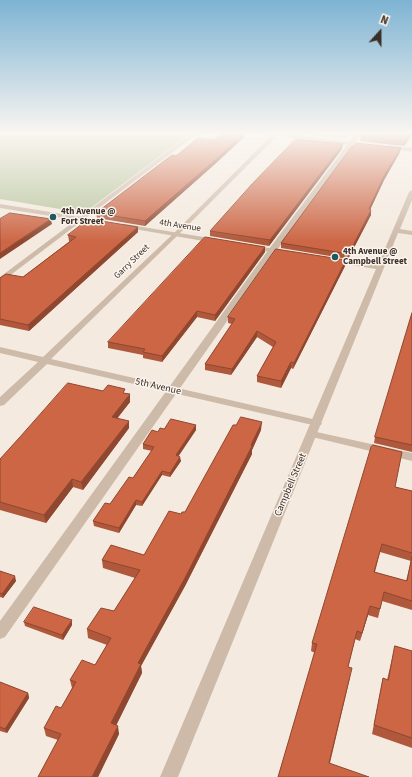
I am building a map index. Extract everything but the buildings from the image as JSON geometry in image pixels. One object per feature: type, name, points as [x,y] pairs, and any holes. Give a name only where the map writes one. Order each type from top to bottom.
[{"type":"street","points":[[0,281],[148,169]]},
{"type":"street","name":"Garry Street","points":[[0,403],[240,169]]},
{"type":"street","points":[[0,633],[174,391],[272,251],[333,169]]},
{"type":"street","name":"Campbell Street","points":[[169,777],[412,192]]},
{"type":"street","name":"4th Avenue","points":[[0,206],[220,242]]},
{"type":"street","points":[[396,231],[412,234]]},
{"type":"street","points":[[242,246],[296,254]]},
{"type":"street","points":[[327,259],[381,268]]},
{"type":"street","name":"5th Avenue","points":[[0,350],[174,391],[314,428],[412,457]]},
{"type":"green space","points":[[0,169],[143,169],[84,213],[0,199]]},
{"type":"place","name":"4th Avenue @ Fort Street","points":[[53,217]]},
{"type":"place","name":"4th Avenue @ Campbell Street","points":[[335,257]]}]
